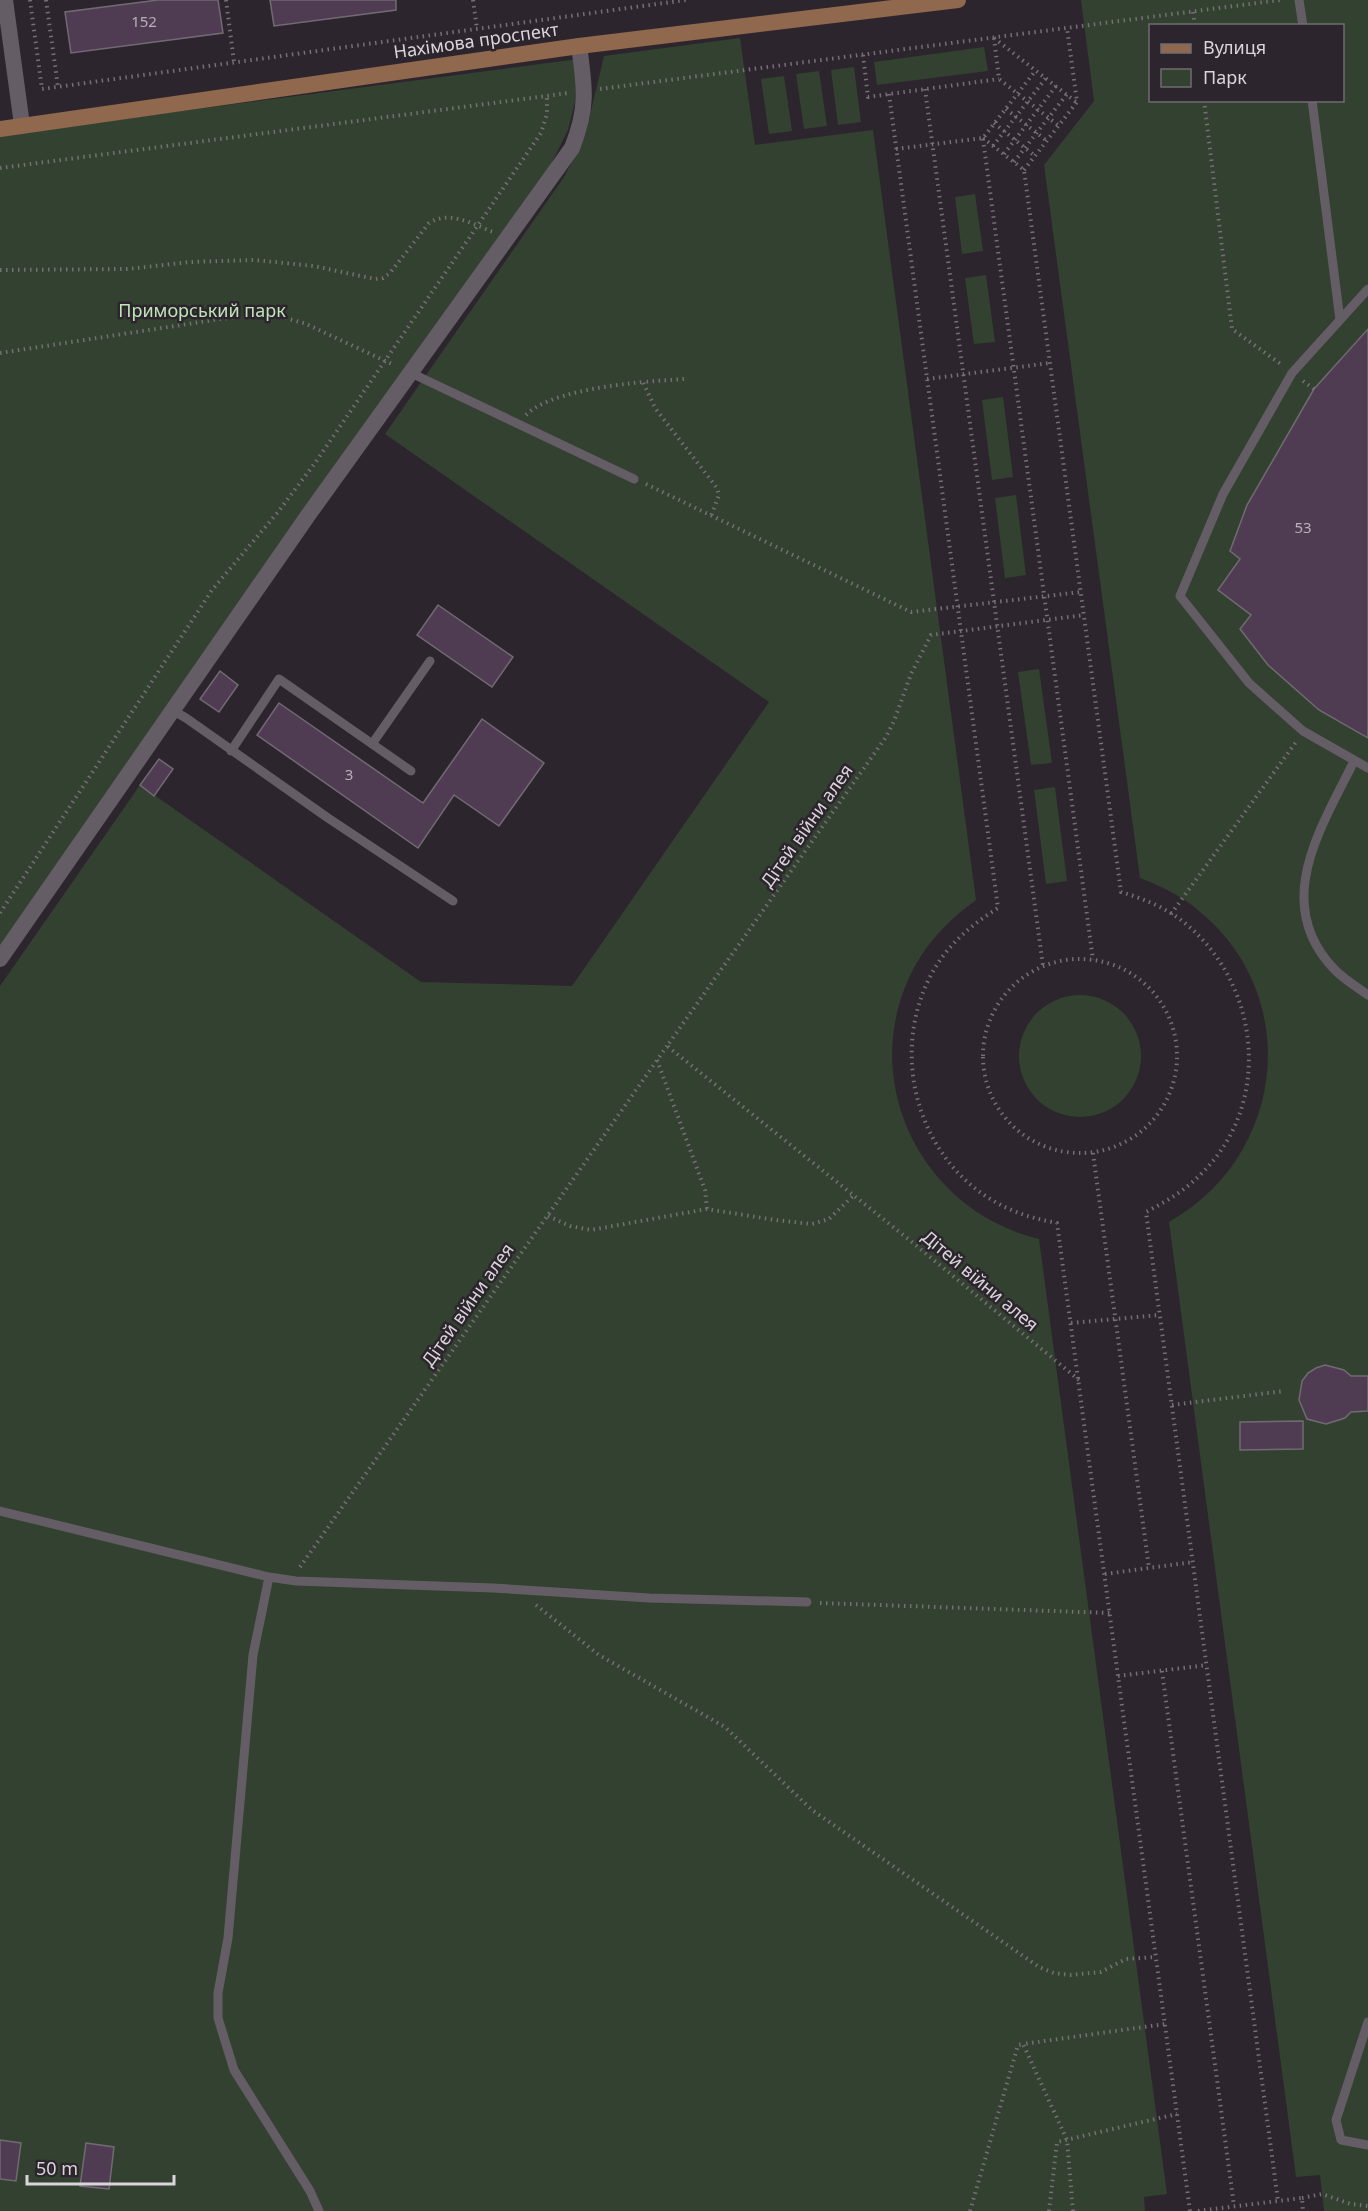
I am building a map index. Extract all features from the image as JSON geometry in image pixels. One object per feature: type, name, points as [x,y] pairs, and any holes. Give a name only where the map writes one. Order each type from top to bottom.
[{"type":"main road","name":"Нахімова проспект","points":[[0,129],[579,46],[958,0]]},
{"type":"street","points":[[4,8],[21,125]]},
{"type":"street","points":[[0,959],[172,710],[572,148],[580,128],[585,91],[579,46]]},
{"type":"lane","points":[[1299,0],[1303,24]]},
{"type":"lane","points":[[1312,102],[1340,320]]},
{"type":"lane","points":[[1368,289],[1292,373],[1223,494],[1180,596],[1249,683],[1303,731],[1368,768]]},
{"type":"lane","points":[[411,373],[634,479]]},
{"type":"lane","points":[[372,744],[430,661]]},
{"type":"lane","points":[[231,751],[279,679],[411,771]]},
{"type":"lane","points":[[172,710],[453,901]]},
{"type":"lane","points":[[1354,761],[1313,847],[1308,862],[1304,895],[1310,927],[1324,956],[1346,980],[1368,995]]},
{"type":"lane","points":[[0,1511],[269,1577],[291,1580],[649,1598],[807,1602]]},
{"type":"lane","points":[[269,1577],[253,1655],[228,1938],[218,1993],[218,2018],[234,2070],[310,2191],[319,2211]]},
{"type":"lane","points":[[1368,2022],[1336,2120],[1341,2140],[1368,2145]]},
{"type":"path","points":[[30,0],[42,89],[686,0]]},
{"type":"path","points":[[46,0],[58,87]]},
{"type":"path","points":[[226,0],[234,62]]},
{"type":"path","points":[[473,0],[477,29]]},
{"type":"path","points":[[0,168],[1280,0]]},
{"type":"path","points":[[1193,12],[1195,24]]},
{"type":"path","points":[[1024,170],[1077,102],[1067,28]]},
{"type":"path","points":[[994,38],[1077,102]]},
{"type":"path","points":[[994,38],[999,80]]},
{"type":"path","points":[[863,55],[868,97],[999,80],[1059,126]]},
{"type":"path","points":[[1036,70],[983,138],[1093,960]]},
{"type":"path","points":[[993,146],[1046,78]]},
{"type":"path","points":[[1004,154],[1056,86]]},
{"type":"path","points":[[925,89],[1043,966]]},
{"type":"path","points":[[889,94],[998,908],[960,936],[932,973],[922,994],[913,1028],[911,1064],[914,1087],[919,1110],[928,1131],[940,1152],[955,1170],[991,1200],[1023,1215],[1057,1223],[1190,2211]]},
{"type":"path","points":[[1014,162],[1067,94]]},
{"type":"path","points":[[0,913],[212,590],[297,488],[542,133],[547,114],[547,96]]},
{"type":"path","points":[[1204,102],[1232,329],[1314,389]]},
{"type":"path","points":[[1006,109],[1047,141]]},
{"type":"path","points":[[994,123],[1035,156]]},
{"type":"path","points":[[896,149],[983,138],[1024,170],[1121,892],[1143,899],[1171,914],[1202,938],[1217,956],[1229,976],[1246,1020],[1250,1043],[1247,1090],[1231,1134],[1219,1154],[1187,1188],[1146,1212],[1278,2201]]},
{"type":"path","points":[[0,270],[128,269],[190,262],[255,260],[314,266],[375,279],[383,278],[390,273],[429,223],[437,218],[444,216],[477,225],[507,237]]},
{"type":"path","points":[[0,353],[259,315],[281,317],[304,323],[411,373]]},
{"type":"path","points":[[927,379],[1050,363]]},
{"type":"path","points":[[519,425],[535,406],[586,391],[643,382],[684,379]]},
{"type":"path","points":[[643,382],[656,408],[717,488],[718,495],[711,516]]},
{"type":"path","points":[[634,479],[911,612],[1081,592]]},
{"type":"path","points":[[961,631],[1084,615]]},
{"type":"path","name":"Дітей війни алея","points":[[291,1580],[886,737],[910,674],[932,635],[961,631]]},
{"type":"path","points":[[1171,914],[1303,731]]},
{"type":"path","points":[[1067,959],[1093,960],[1117,966],[1132,974],[1158,997],[1173,1027],[1178,1060],[1176,1077],[1170,1094],[1152,1122],[1125,1143],[1093,1153],[1076,1154],[1059,1151],[1028,1138],[1003,1115],[987,1085],[983,1052],[990,1018],[1008,990],[1021,979],[1043,966],[1067,959]]},
{"type":"path","name":"Дітей війни алея","points":[[667,1046],[854,1195],[1078,1380]]},
{"type":"path","points":[[657,1059],[705,1190],[707,1209]]},
{"type":"path","points":[[1093,1153],[1149,1568]]},
{"type":"path","points":[[548,1216],[570,1226],[591,1230],[707,1209],[812,1224],[829,1219],[854,1195]]},
{"type":"path","points":[[1071,1323],[1160,1315]]},
{"type":"path","points":[[1172,1406],[1284,1391]]},
{"type":"path","points":[[1105,1574],[1193,1562]]},
{"type":"path","points":[[520,1590],[555,1622],[599,1655],[734,1734],[812,1810],[1039,1967],[1054,1973],[1070,1975],[1101,1972],[1126,1959],[1156,1957]]},
{"type":"path","points":[[807,1602],[1110,1613]]},
{"type":"path","points":[[1118,1676],[1207,1665]]},
{"type":"path","points":[[1162,1671],[1234,2206]]},
{"type":"path","points":[[970,2211],[1018,2045],[1165,2024]]},
{"type":"path","points":[[1023,2044],[1067,2140],[1073,2211]]},
{"type":"path","points":[[1049,2211],[1057,2142],[1177,2114]]},
{"type":"path","points":[[1198,2211],[1322,2194],[1351,2204],[1368,2206]]},
{"type":"path","points":[[1302,2198],[1303,2211]]},
{"type":"green space","points":[[1081,0],[1368,0],[1368,2211],[1324,2211],[1320,2175],[1296,2177],[1169,1222],[1208,1194],[1237,1158],[1257,1118],[1267,1074],[1266,1030],[1255,987],[1233,946],[1186,901],[1140,878],[1044,165],[1094,101]]},
{"type":"green space","points":[[740,38],[755,145],[873,130],[976,900],[942,930],[927,947],[915,966],[898,1008],[892,1051],[896,1093],[910,1133],[931,1169],[961,1200],[997,1223],[1039,1239],[1167,2194],[1144,2197],[1145,2211],[0,2211],[0,986],[140,785],[421,982],[572,986],[769,702],[385,434],[564,177],[585,136],[604,56]]},
{"type":"green space","points":[[984,47],[988,71],[877,85],[874,62]]},
{"type":"green space","name":"Приморський парк","points":[[586,58],[568,130],[549,168],[0,955],[0,135]]},
{"type":"green space","points":[[854,67],[861,122],[838,125],[831,70]]},
{"type":"green space","points":[[819,71],[827,126],[804,129],[796,74]]},
{"type":"green space","points":[[784,76],[792,131],[769,134],[761,79]]},
{"type":"green space","points":[[975,194],[983,251],[962,254],[955,197]]},
{"type":"green space","points":[[986,275],[995,342],[974,344],[965,278]]},
{"type":"green space","points":[[1003,397],[1013,477],[992,480],[982,400]]},
{"type":"green space","points":[[1016,495],[1026,575],[1005,578],[995,498]]},
{"type":"green space","points":[[1039,669],[1052,763],[1031,765],[1018,672]]},
{"type":"green space","points":[[1055,787],[1067,881],[1046,884],[1034,790]]},
{"type":"green space","points":[[1080,995],[1103,1000],[1123,1013],[1136,1033],[1141,1056],[1136,1079],[1123,1099],[1103,1112],[1080,1117],[1057,1112],[1037,1099],[1024,1079],[1019,1056],[1024,1033],[1037,1013],[1057,1000]]},
{"type":"building","points":[[158,0],[218,0],[223,33],[71,53],[65,12]]},
{"type":"building","points":[[270,0],[396,0],[396,10],[274,26]]},
{"type":"building","points":[[1368,329],[1368,738],[1319,710],[1268,665],[1240,629],[1251,615],[1218,590],[1240,559],[1230,551],[1247,505],[1314,389]]},
{"type":"building","points":[[438,605],[513,657],[492,687],[417,635]]},
{"type":"building","points":[[220,671],[238,685],[219,712],[200,699]]},
{"type":"building","points":[[279,703],[423,803],[482,719],[544,763],[499,826],[454,795],[418,848],[257,735]]},
{"type":"building","points":[[159,759],[173,769],[154,796],[140,785]]},
{"type":"building","points":[[1325,1365],[1344,1370],[1351,1376],[1368,1376],[1368,1411],[1351,1412],[1345,1418],[1326,1424],[1307,1419],[1299,1400],[1302,1381],[1308,1373]]},
{"type":"building","points":[[1303,1421],[1303,1449],[1240,1450],[1240,1422]]},
{"type":"building","points":[[0,2140],[21,2143],[16,2181],[0,2179]]},
{"type":"building","points":[[86,2143],[114,2147],[109,2189],[80,2186]]}]
